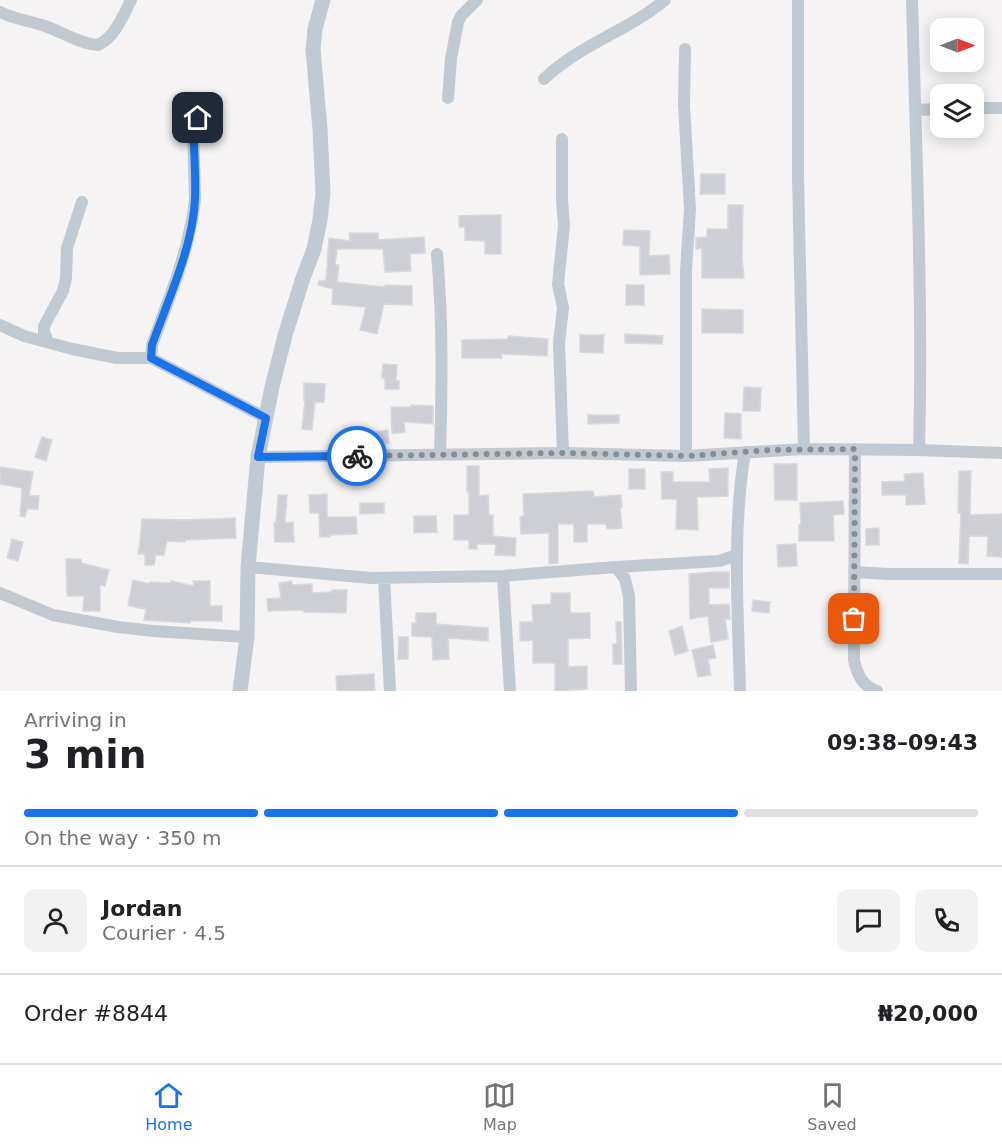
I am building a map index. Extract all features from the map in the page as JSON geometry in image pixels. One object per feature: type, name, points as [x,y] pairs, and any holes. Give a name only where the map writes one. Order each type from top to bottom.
[{"type":"street","points":[[0,12],[98,45],[113,32],[130,0]]},
{"type":"street","points":[[240,691],[247,637],[248,567],[258,457],[286,332],[314,249],[320,220],[323,193],[313,50],[315,29],[323,0]]},
{"type":"street","points":[[448,98],[451,59],[458,22],[477,0]]},
{"type":"street","points":[[544,79],[569,58],[634,21],[665,0]]},
{"type":"street","points":[[798,0],[798,177],[804,449]]},
{"type":"street","points":[[912,0],[920,261],[919,450]]},
{"type":"street","points":[[685,49],[685,116],[690,209],[686,271],[687,456]]},
{"type":"street","points":[[984,108],[1002,108]]},
{"type":"street","points":[[915,110],[930,109]]},
{"type":"street","points":[[151,358],[152,345],[180,267],[193,215],[195,199],[194,122],[198,118],[217,114]]},
{"type":"street","points":[[562,139],[564,226],[558,284],[563,308],[559,344],[563,453]]},
{"type":"street","points":[[48,342],[44,326],[63,291],[67,248],[82,202]]},
{"type":"street","points":[[437,254],[441,291],[440,455]]},
{"type":"street","points":[[0,325],[24,336],[72,350],[117,358],[151,358],[266,418]]},
{"type":"street","points":[[258,457],[563,453],[687,456],[804,449],[1002,453]]},
{"type":"street","points":[[855,449],[854,660],[861,680],[870,689],[877,691]]},
{"type":"street","points":[[740,691],[737,555],[742,470],[746,452]]},
{"type":"street","points":[[248,567],[384,578],[503,576],[719,561],[737,555]]},
{"type":"street","points":[[626,579],[631,566]]},
{"type":"street","points":[[616,567],[626,579],[629,596],[631,691]]},
{"type":"street","points":[[854,572],[1002,574]]},
{"type":"street","points":[[503,576],[510,691]]},
{"type":"street","points":[[384,578],[390,691]]},
{"type":"street","points":[[0,593],[53,615],[118,627],[153,632],[247,637]]},
{"type":"building","points":[[701,174],[725,174],[725,194],[700,194]]},
{"type":"building","points":[[728,205],[743,205],[744,278],[702,278],[702,248],[696,249],[696,238],[707,237],[707,229],[728,229]]},
{"type":"building","points":[[501,215],[501,254],[485,254],[485,241],[465,240],[465,227],[459,227],[459,216]]},
{"type":"building","points":[[624,230],[650,231],[649,256],[669,255],[670,274],[640,275],[640,246],[623,245]]},
{"type":"building","points":[[349,233],[378,233],[378,240],[424,237],[425,253],[410,254],[411,271],[385,272],[383,249],[337,249],[335,265],[339,265],[337,282],[385,287],[385,285],[412,286],[412,305],[384,304],[377,334],[360,330],[366,307],[332,304],[333,289],[318,285],[319,281],[326,281],[329,238],[350,241]]},
{"type":"building","points":[[626,285],[644,285],[644,305],[626,305]]},
{"type":"building","points":[[702,309],[743,310],[743,333],[702,333]]},
{"type":"building","points":[[625,334],[663,336],[662,344],[625,343]]},
{"type":"building","points":[[580,335],[604,335],[603,353],[580,352]]},
{"type":"building","points":[[508,336],[548,339],[547,356],[501,354],[502,358],[462,358],[462,340],[508,339]]},
{"type":"building","points":[[383,364],[397,365],[396,381],[399,381],[399,389],[385,389],[385,378],[382,378]]},
{"type":"building","points":[[304,383],[325,384],[324,402],[315,402],[312,430],[302,429]]},
{"type":"building","points":[[744,387],[761,388],[760,411],[743,411]]},
{"type":"building","points":[[411,405],[433,406],[433,424],[404,422],[405,432],[392,434],[391,407],[411,407]]},
{"type":"building","points":[[725,413],[741,414],[741,439],[724,438]]},
{"type":"building","points":[[588,415],[619,415],[619,423],[588,424]]},
{"type":"building","points":[[388,430],[389,443],[365,445],[364,433]]},
{"type":"building","points":[[42,437],[52,440],[46,461],[35,457]]},
{"type":"building","points":[[774,464],[797,464],[797,500],[775,500]]},
{"type":"building","points":[[467,466],[479,466],[479,496],[488,495],[489,515],[493,515],[493,536],[516,538],[515,556],[495,555],[496,544],[477,544],[477,549],[469,549],[469,540],[454,540],[454,515],[469,515]]},
{"type":"building","points":[[0,467],[33,472],[29,496],[39,496],[38,509],[27,509],[25,517],[20,516],[22,488],[0,484]]},
{"type":"building","points":[[728,468],[728,496],[697,497],[698,530],[676,529],[677,499],[662,499],[661,472],[673,472],[673,482],[710,482],[709,469]]},
{"type":"building","points":[[629,469],[645,469],[645,489],[629,489]]},
{"type":"building","points":[[959,471],[971,471],[970,515],[1002,514],[1002,557],[987,556],[988,536],[969,536],[968,564],[959,563],[961,513],[958,513]]},
{"type":"building","points":[[923,473],[925,504],[906,505],[906,495],[882,495],[882,482],[905,481],[904,474]]},
{"type":"building","points":[[593,491],[594,497],[621,495],[622,528],[607,529],[606,524],[587,524],[587,542],[574,542],[574,524],[558,524],[558,563],[549,564],[549,533],[521,534],[520,517],[524,516],[523,494]]},
{"type":"building","points":[[327,494],[327,517],[356,517],[357,534],[320,537],[319,513],[310,513],[309,495]]},
{"type":"building","points":[[278,495],[287,495],[285,523],[293,522],[294,542],[275,542],[274,523],[276,523]]},
{"type":"building","points":[[843,501],[844,514],[833,515],[834,541],[799,541],[800,503]]},
{"type":"building","points":[[360,503],[384,503],[384,513],[360,514]]},
{"type":"building","points":[[414,516],[436,516],[437,532],[414,533]]},
{"type":"building","points":[[235,518],[236,538],[167,541],[164,555],[156,555],[154,565],[145,565],[145,554],[138,554],[142,519]]},
{"type":"building","points":[[879,528],[879,545],[866,545],[866,529]]},
{"type":"building","points":[[12,539],[23,542],[18,561],[7,558]]},
{"type":"building","points":[[796,544],[797,566],[778,567],[777,545]]},
{"type":"building","points":[[66,559],[81,559],[81,563],[109,570],[105,586],[100,585],[100,611],[83,611],[84,596],[67,596]]},
{"type":"building","points":[[729,572],[729,588],[709,588],[709,605],[729,604],[730,619],[725,619],[728,639],[711,642],[708,616],[690,619],[689,574]]},
{"type":"building","points":[[133,580],[150,584],[150,582],[171,583],[171,581],[194,586],[193,581],[210,581],[210,606],[222,606],[222,621],[190,621],[190,623],[144,620],[146,609],[128,606]]},
{"type":"building","points":[[292,581],[292,585],[312,584],[312,593],[347,590],[346,613],[304,612],[304,610],[268,611],[267,599],[281,598],[279,583]]},
{"type":"building","points":[[551,593],[570,593],[570,613],[590,613],[590,638],[568,639],[568,667],[587,666],[587,689],[555,691],[555,663],[533,663],[533,640],[520,641],[520,622],[533,622],[532,605],[551,604]]},
{"type":"building","points":[[753,600],[770,602],[769,613],[752,611]]},
{"type":"building","points":[[416,613],[436,613],[436,624],[488,628],[488,641],[448,638],[449,659],[433,660],[432,637],[412,636],[412,623],[416,624]]},
{"type":"building","points":[[616,622],[621,622],[622,664],[613,664],[613,644],[617,644]]},
{"type":"building","points":[[682,626],[688,651],[675,655],[669,631]]},
{"type":"building","points":[[399,637],[408,637],[408,659],[398,659]]},
{"type":"building","points":[[713,645],[716,658],[708,659],[711,675],[698,677],[692,650]]},
{"type":"building","points":[[374,674],[375,691],[337,691],[336,676]]},
{"type":"way so far","points":[[357,456],[563,453],[687,456],[771,450],[855,449],[854,619]]},
{"type":"route","points":[[198,118],[193,126],[195,199],[193,215],[177,278],[152,345],[151,358],[266,418],[258,457],[357,456]]}]
